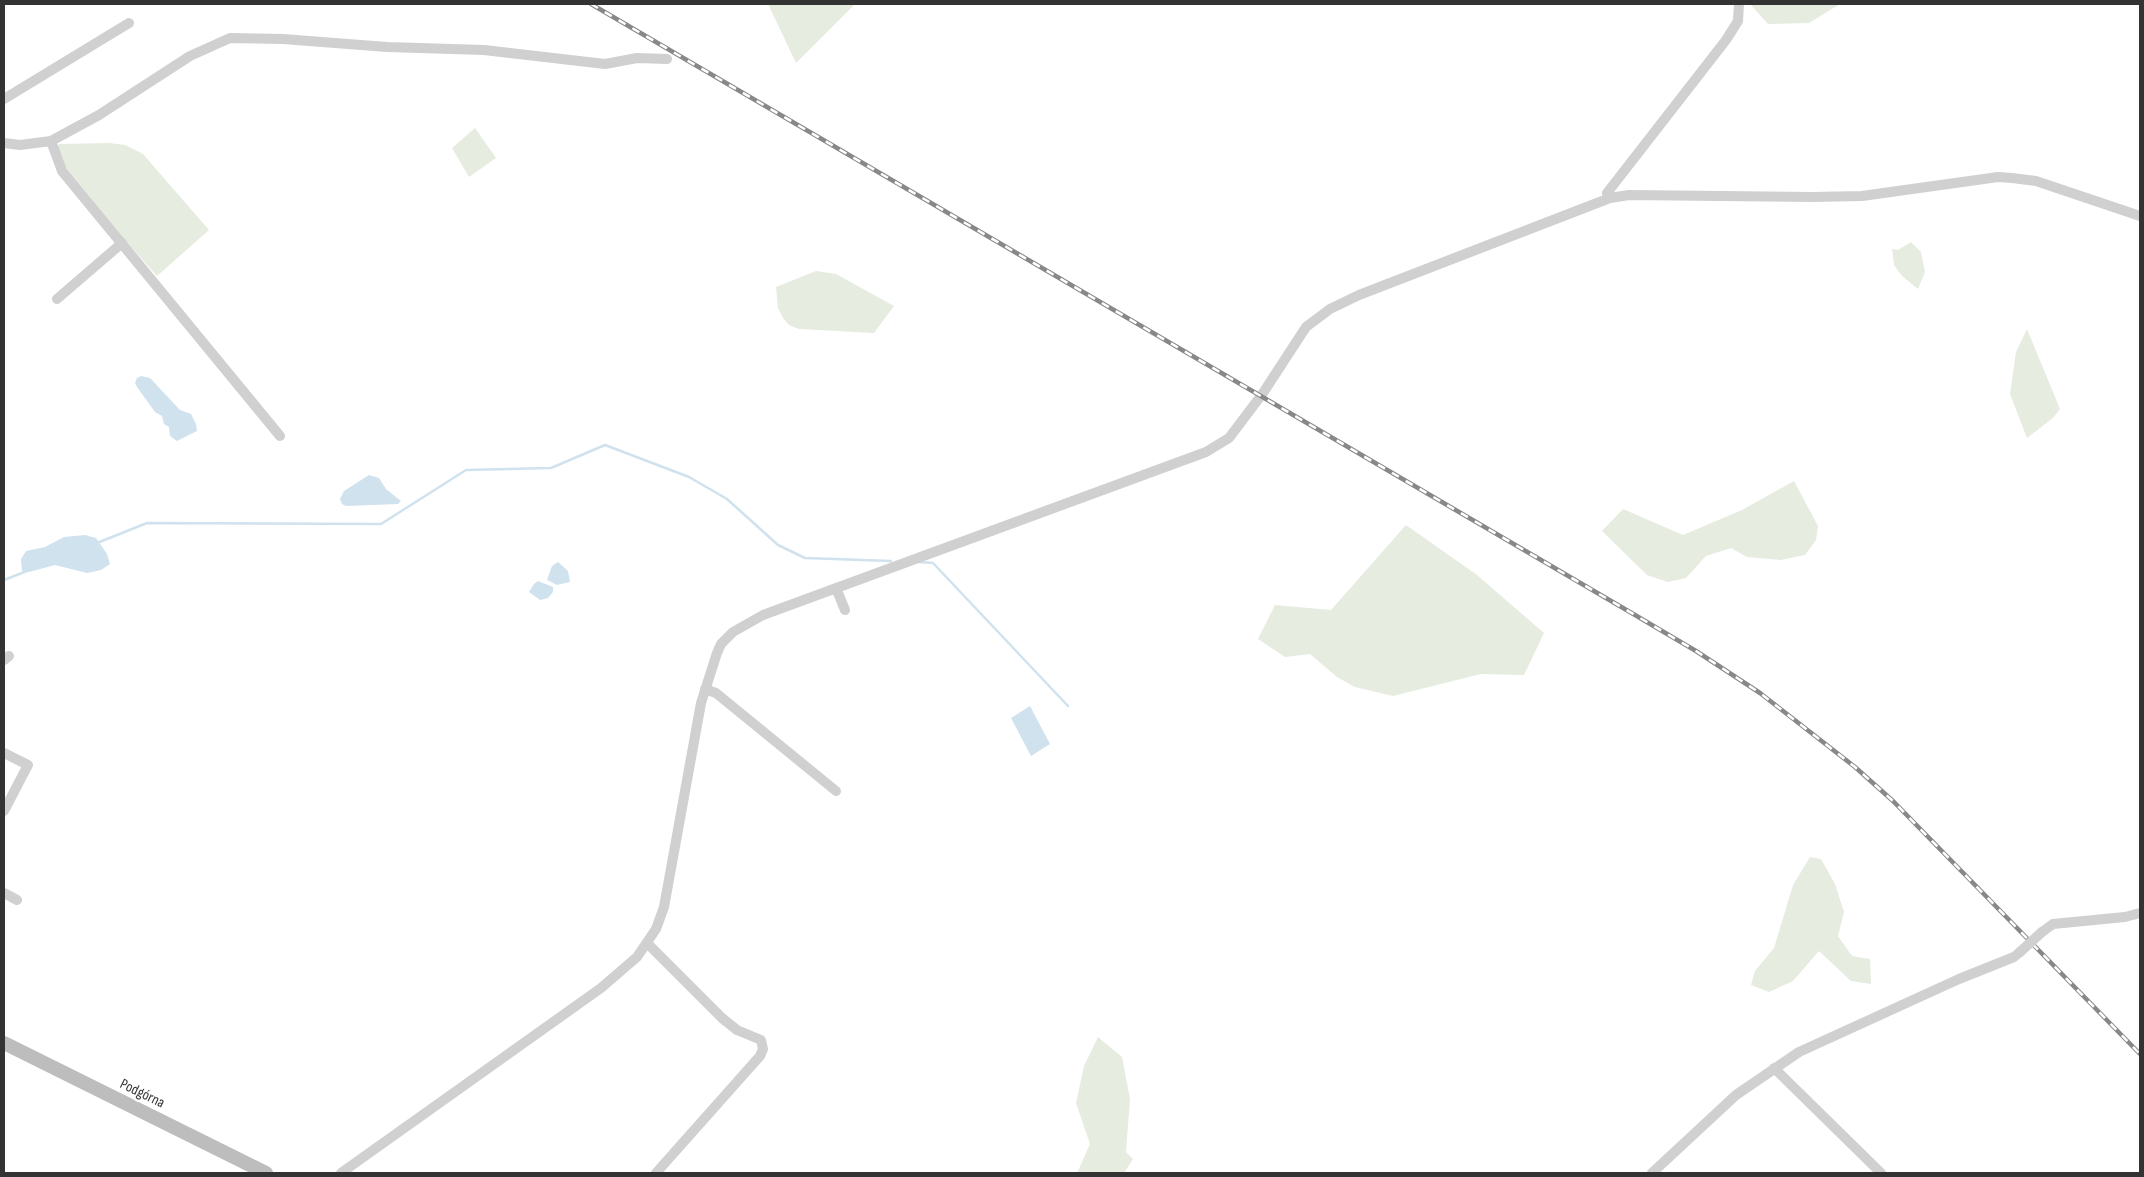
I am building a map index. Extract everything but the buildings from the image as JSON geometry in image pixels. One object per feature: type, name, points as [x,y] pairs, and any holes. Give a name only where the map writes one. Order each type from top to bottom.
[{"type":"main road","name":"Podgórna","points":[[4,1043],[266,1173]]},
{"type":"street","points":[[1610,198],[1607,193],[1726,40],[1738,21],[1739,4]]},
{"type":"street","points":[[4,99],[129,23]]},
{"type":"street","points":[[4,143],[20,145],[51,141],[99,115],[190,56],[230,38],[284,39],[387,47],[484,50],[605,64],[637,58],[667,59]]},
{"type":"street","points":[[51,141],[62,171],[280,436]]},
{"type":"street","points":[[341,1173],[600,988],[637,957],[656,929],[668,893],[691,750],[705,689],[721,644],[733,632],[763,615],[1206,452],[1229,438],[1263,393],[1302,333],[1314,320],[1330,308],[1610,198],[1648,194],[1862,196],[1970,181],[2012,178],[2043,183],[2140,216]]},
{"type":"street","points":[[57,299],[122,243]]},
{"type":"street","points":[[836,588],[845,610]]},
{"type":"street","points":[[705,689],[716,693],[836,791]]},
{"type":"street","points":[[4,753],[28,765],[4,811]]},
{"type":"street","points":[[4,893],[17,900]]},
{"type":"street","points":[[1652,1173],[1736,1095],[1799,1052],[1959,979],[2014,957],[2053,924],[2125,917],[2140,913]]},
{"type":"street","points":[[647,943],[722,1018],[737,1030],[761,1040],[763,1049],[760,1056],[656,1173]]},
{"type":"street","points":[[1774,1068],[1881,1173]]},
{"type":"shaded area","points":[[768,4],[855,4],[796,63]]},
{"type":"shaded area","points":[[1750,4],[1840,4],[1809,23],[1768,24]]},
{"type":"shaded area","points":[[475,128],[496,158],[469,177],[452,148]]},
{"type":"shaded area","points":[[109,143],[125,145],[143,154],[209,230],[157,276],[64,165],[56,150],[59,144]]},
{"type":"shaded area","points":[[1911,242],[1921,252],[1925,272],[1918,289],[1902,276],[1894,265],[1892,249],[1898,250]]},
{"type":"shaded area","points":[[816,271],[836,274],[894,306],[874,333],[799,329],[789,325],[778,308],[776,287]]},
{"type":"shaded area","points":[[2027,329],[2060,409],[2053,418],[2027,438],[2010,394],[2016,352]]},
{"type":"shaded area","points":[[1794,481],[1818,526],[1816,540],[1805,555],[1781,560],[1747,557],[1731,548],[1706,556],[1686,578],[1668,582],[1647,575],[1602,531],[1623,509],[1683,535],[1742,510]]},
{"type":"shaded area","points":[[1406,525],[1477,575],[1544,633],[1524,675],[1481,674],[1393,696],[1355,687],[1337,677],[1310,654],[1285,657],[1258,639],[1275,605],[1331,610]]},
{"type":"shaded area","points":[[1810,857],[1821,859],[1835,884],[1844,912],[1838,936],[1852,956],[1870,959],[1871,984],[1851,981],[1819,951],[1793,981],[1769,992],[1751,985],[1755,971],[1774,948],[1793,885]]},
{"type":"shaded area","points":[[1098,1037],[1122,1057],[1130,1099],[1126,1152],[1133,1159],[1124,1173],[1077,1173],[1090,1144],[1076,1103],[1084,1066]]},
{"type":"water","points":[[141,376],[150,378],[180,410],[191,414],[197,431],[177,441],[170,436],[169,427],[164,424],[162,416],[155,412],[135,383],[137,378]]},
{"type":"water","points":[[369,475],[379,478],[386,489],[401,501],[398,504],[346,506],[342,504],[340,499],[344,491]]},
{"type":"water","points":[[85,535],[96,538],[107,554],[110,564],[101,570],[87,573],[55,565],[29,572],[22,571],[21,559],[26,551],[45,547],[64,537]]},
{"type":"water","points":[[558,562],[568,571],[570,582],[557,585],[547,580],[552,566]]},
{"type":"water","points":[[538,581],[553,587],[553,592],[548,598],[540,600],[529,592]]},
{"type":"water","points":[[1030,706],[1050,744],[1031,756],[1011,718]]},
{"type":"waterway","points":[[97,543],[147,523],[381,524],[466,470],[551,468],[605,445],[689,477],[727,499],[778,545],[805,558],[891,561]]},
{"type":"waterway","points":[[919,562],[933,563],[1068,706]]},
{"type":"waterway","points":[[4,580],[27,571]]},
{"type":"railway","points":[[591,4],[1635,615],[1696,651],[1760,693],[1855,767],[1893,801],[2140,1054]]}]
